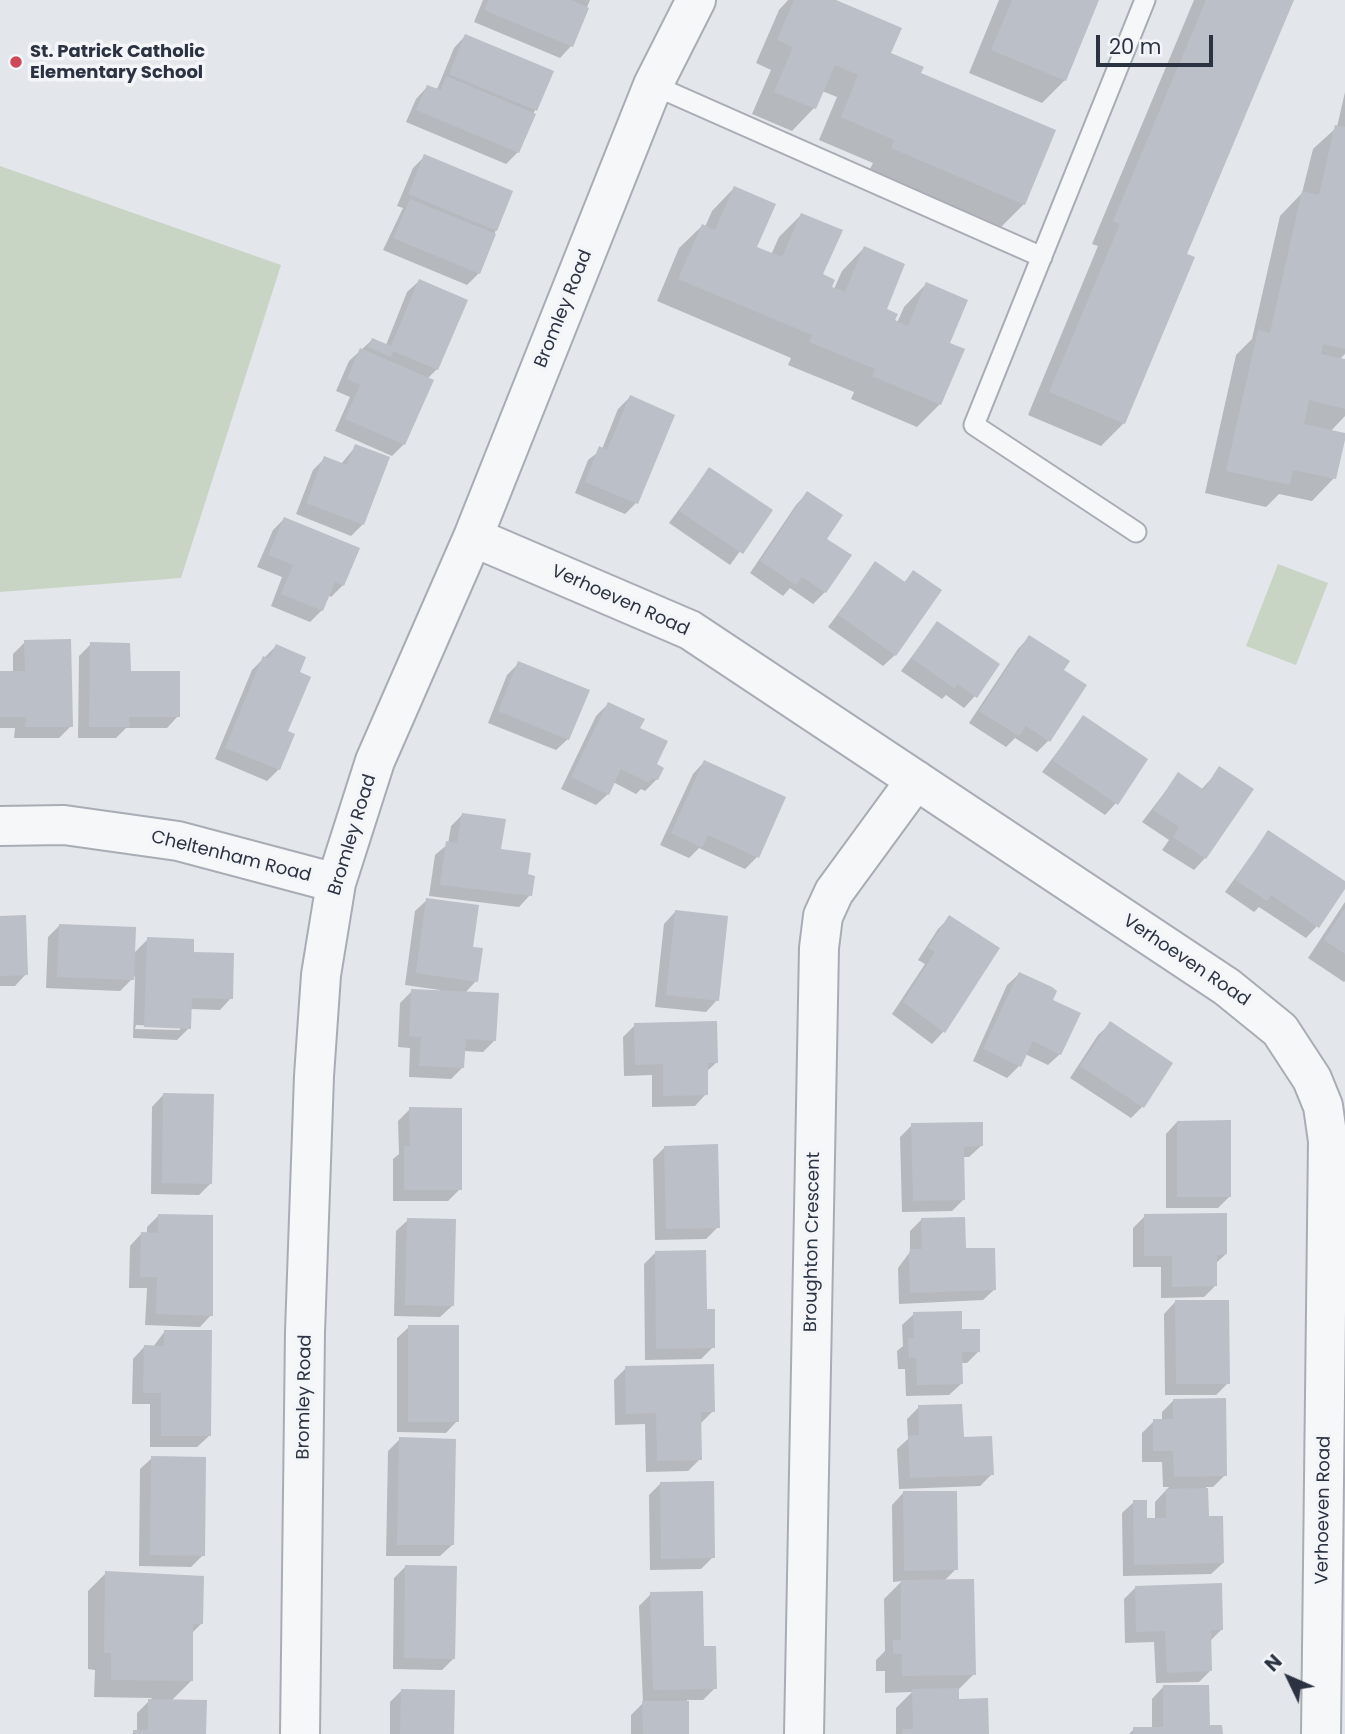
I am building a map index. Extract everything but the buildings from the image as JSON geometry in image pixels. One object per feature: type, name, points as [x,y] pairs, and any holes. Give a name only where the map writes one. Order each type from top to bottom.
[{"type":"street","name":"Bromley Road","points":[[300,1734],[305,1346],[314,1076],[321,975],[336,883],[375,761],[473,537],[653,85],[696,0]]},
{"type":"street","name":"Verhoeven Road","points":[[473,537],[690,631],[1227,987],[1280,1030],[1312,1079],[1323,1106],[1328,1141],[1336,1325],[1321,1734]]},
{"type":"street","name":"Broughton Crescent","points":[[804,1734],[819,948],[824,916],[834,892],[916,780]]},
{"type":"street","name":"Cheltenham Road","points":[[0,826],[64,825],[178,841],[336,883]]},
{"type":"lane","points":[[1136,533],[974,425],[1145,0]]},
{"type":"lane","points":[[653,85],[1042,257]]},
{"type":"green space","points":[[0,166],[281,265],[181,578],[0,592]]},
{"type":"green space","points":[[1278,564],[1328,583],[1296,665],[1246,646]]},
{"type":"place","name":"St. Patrick Catholic Elementary School","points":[[16,62]]}]
